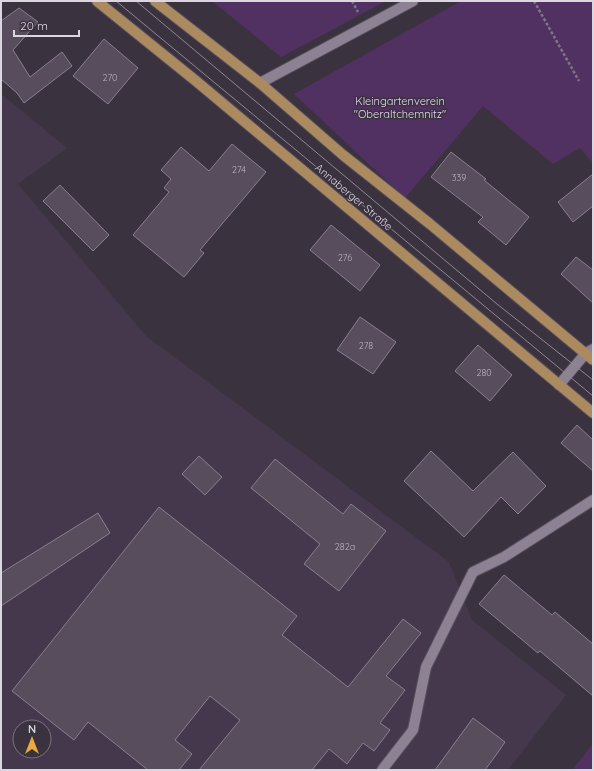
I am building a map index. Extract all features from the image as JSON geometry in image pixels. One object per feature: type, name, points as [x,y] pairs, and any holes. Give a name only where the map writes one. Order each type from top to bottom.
[{"type":"main road","name":"Annaberger Straße","points":[[97,1],[196,81],[593,413]]},
{"type":"main road","points":[[155,1],[260,83],[343,155],[591,354]]},
{"type":"street","points":[[260,83],[413,1]]},
{"type":"street","points":[[560,385],[591,354]]},
{"type":"street","points":[[382,770],[413,730],[426,667],[473,572],[504,557],[593,500]]},
{"type":"path","points":[[534,1],[579,81]]},
{"type":"shaded area","points":[[1,94],[67,148],[18,184],[146,336],[449,562],[472,620],[566,695],[508,770],[1,770]]},
{"type":"green space","points":[[212,1],[386,1],[281,57]]},
{"type":"green space","name":"Kleingartenverein \"Oberaltchemnitz\"","points":[[461,1],[593,1],[593,163],[580,148],[553,164],[483,106],[405,198],[294,94]]},
{"type":"green space","points":[[593,744],[593,770],[572,770]]},
{"type":"building","points":[[19,8],[38,22],[13,50],[30,77],[62,52],[72,66],[24,103],[17,93],[1,79],[1,21]]},
{"type":"building","points":[[104,39],[138,68],[108,104],[73,76]]},
{"type":"building","points":[[232,144],[266,172],[200,250],[204,253],[184,277],[133,235],[169,192],[164,188],[171,179],[161,170],[181,147],[209,171]]},
{"type":"building","points":[[451,152],[486,179],[484,180],[529,217],[506,245],[478,222],[483,217],[431,177]]},
{"type":"building","points":[[593,174],[593,206],[573,222],[558,202]]},
{"type":"building","points":[[60,185],[109,235],[93,251],[43,201]]},
{"type":"building","points":[[331,225],[380,265],[360,291],[310,250]]},
{"type":"building","points":[[576,257],[593,270],[593,303],[561,274]]},
{"type":"building","points":[[360,317],[396,342],[373,374],[337,350]]},
{"type":"building","points":[[478,345],[512,375],[490,401],[455,371]]},
{"type":"building","points":[[577,425],[593,440],[593,471],[561,443]]},
{"type":"building","points":[[431,451],[473,491],[513,452],[546,486],[518,514],[501,497],[464,537],[404,481]]},
{"type":"building","points":[[199,456],[222,477],[205,495],[182,474]]},
{"type":"building","points":[[275,459],[343,514],[351,504],[386,531],[339,591],[304,564],[320,544],[251,488]]},
{"type":"building","points":[[159,507],[297,616],[282,635],[348,687],[403,619],[421,633],[386,676],[405,690],[380,723],[390,730],[374,751],[363,743],[347,764],[329,749],[312,770],[199,770],[240,720],[210,696],[175,740],[192,754],[179,770],[148,770],[88,722],[74,740],[52,723],[52,719],[47,719],[12,691]]},
{"type":"building","points":[[98,513],[110,533],[1,606],[1,573]]},
{"type":"building","points":[[504,575],[552,615],[555,612],[593,644],[593,696],[540,651],[538,653],[479,604]]},
{"type":"building","points":[[473,718],[505,742],[496,755],[485,770],[435,770]]},
{"type":"tram line","points":[[116,1],[593,396]]},
{"type":"tram line","points":[[136,1],[497,304],[593,380]]}]
